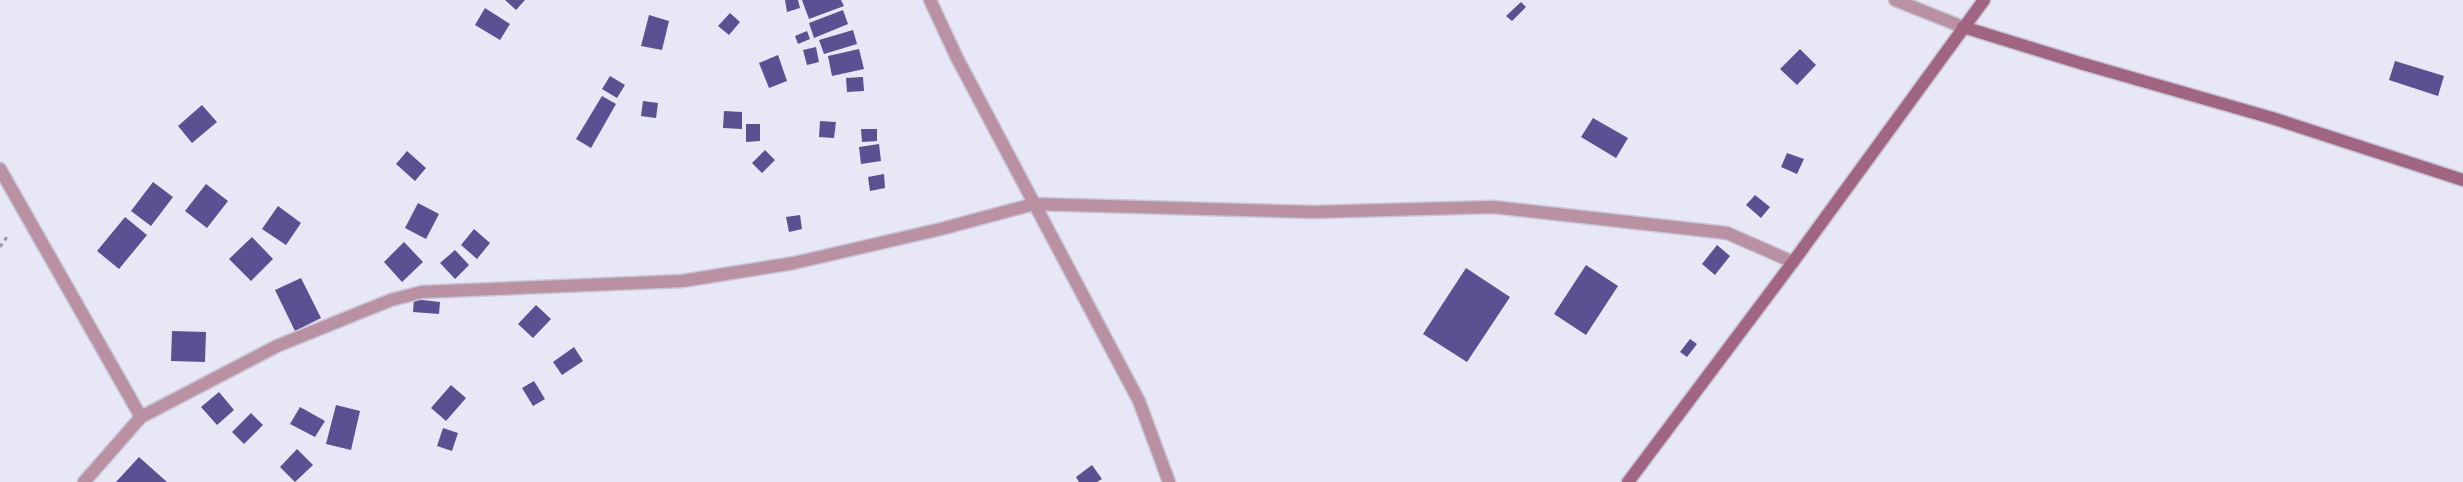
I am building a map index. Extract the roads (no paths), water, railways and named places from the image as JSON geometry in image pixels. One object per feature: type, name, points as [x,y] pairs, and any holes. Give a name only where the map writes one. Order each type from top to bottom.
[{"type":"street","points":[[930,0],[957,58],[1138,401],[1169,482]]},
{"type":"street","points":[[1895,0],[1963,27],[2272,118],[2463,180]]},
{"type":"street","points":[[1628,482],[1793,262],[1984,0]]},
{"type":"street","points":[[0,169],[141,417]]},
{"type":"street","points":[[84,482],[141,417],[277,346],[391,300],[422,292],[682,281],[794,263],[941,229],[1034,204],[1313,212],[1494,207],[1727,233],[1793,262]]}]
